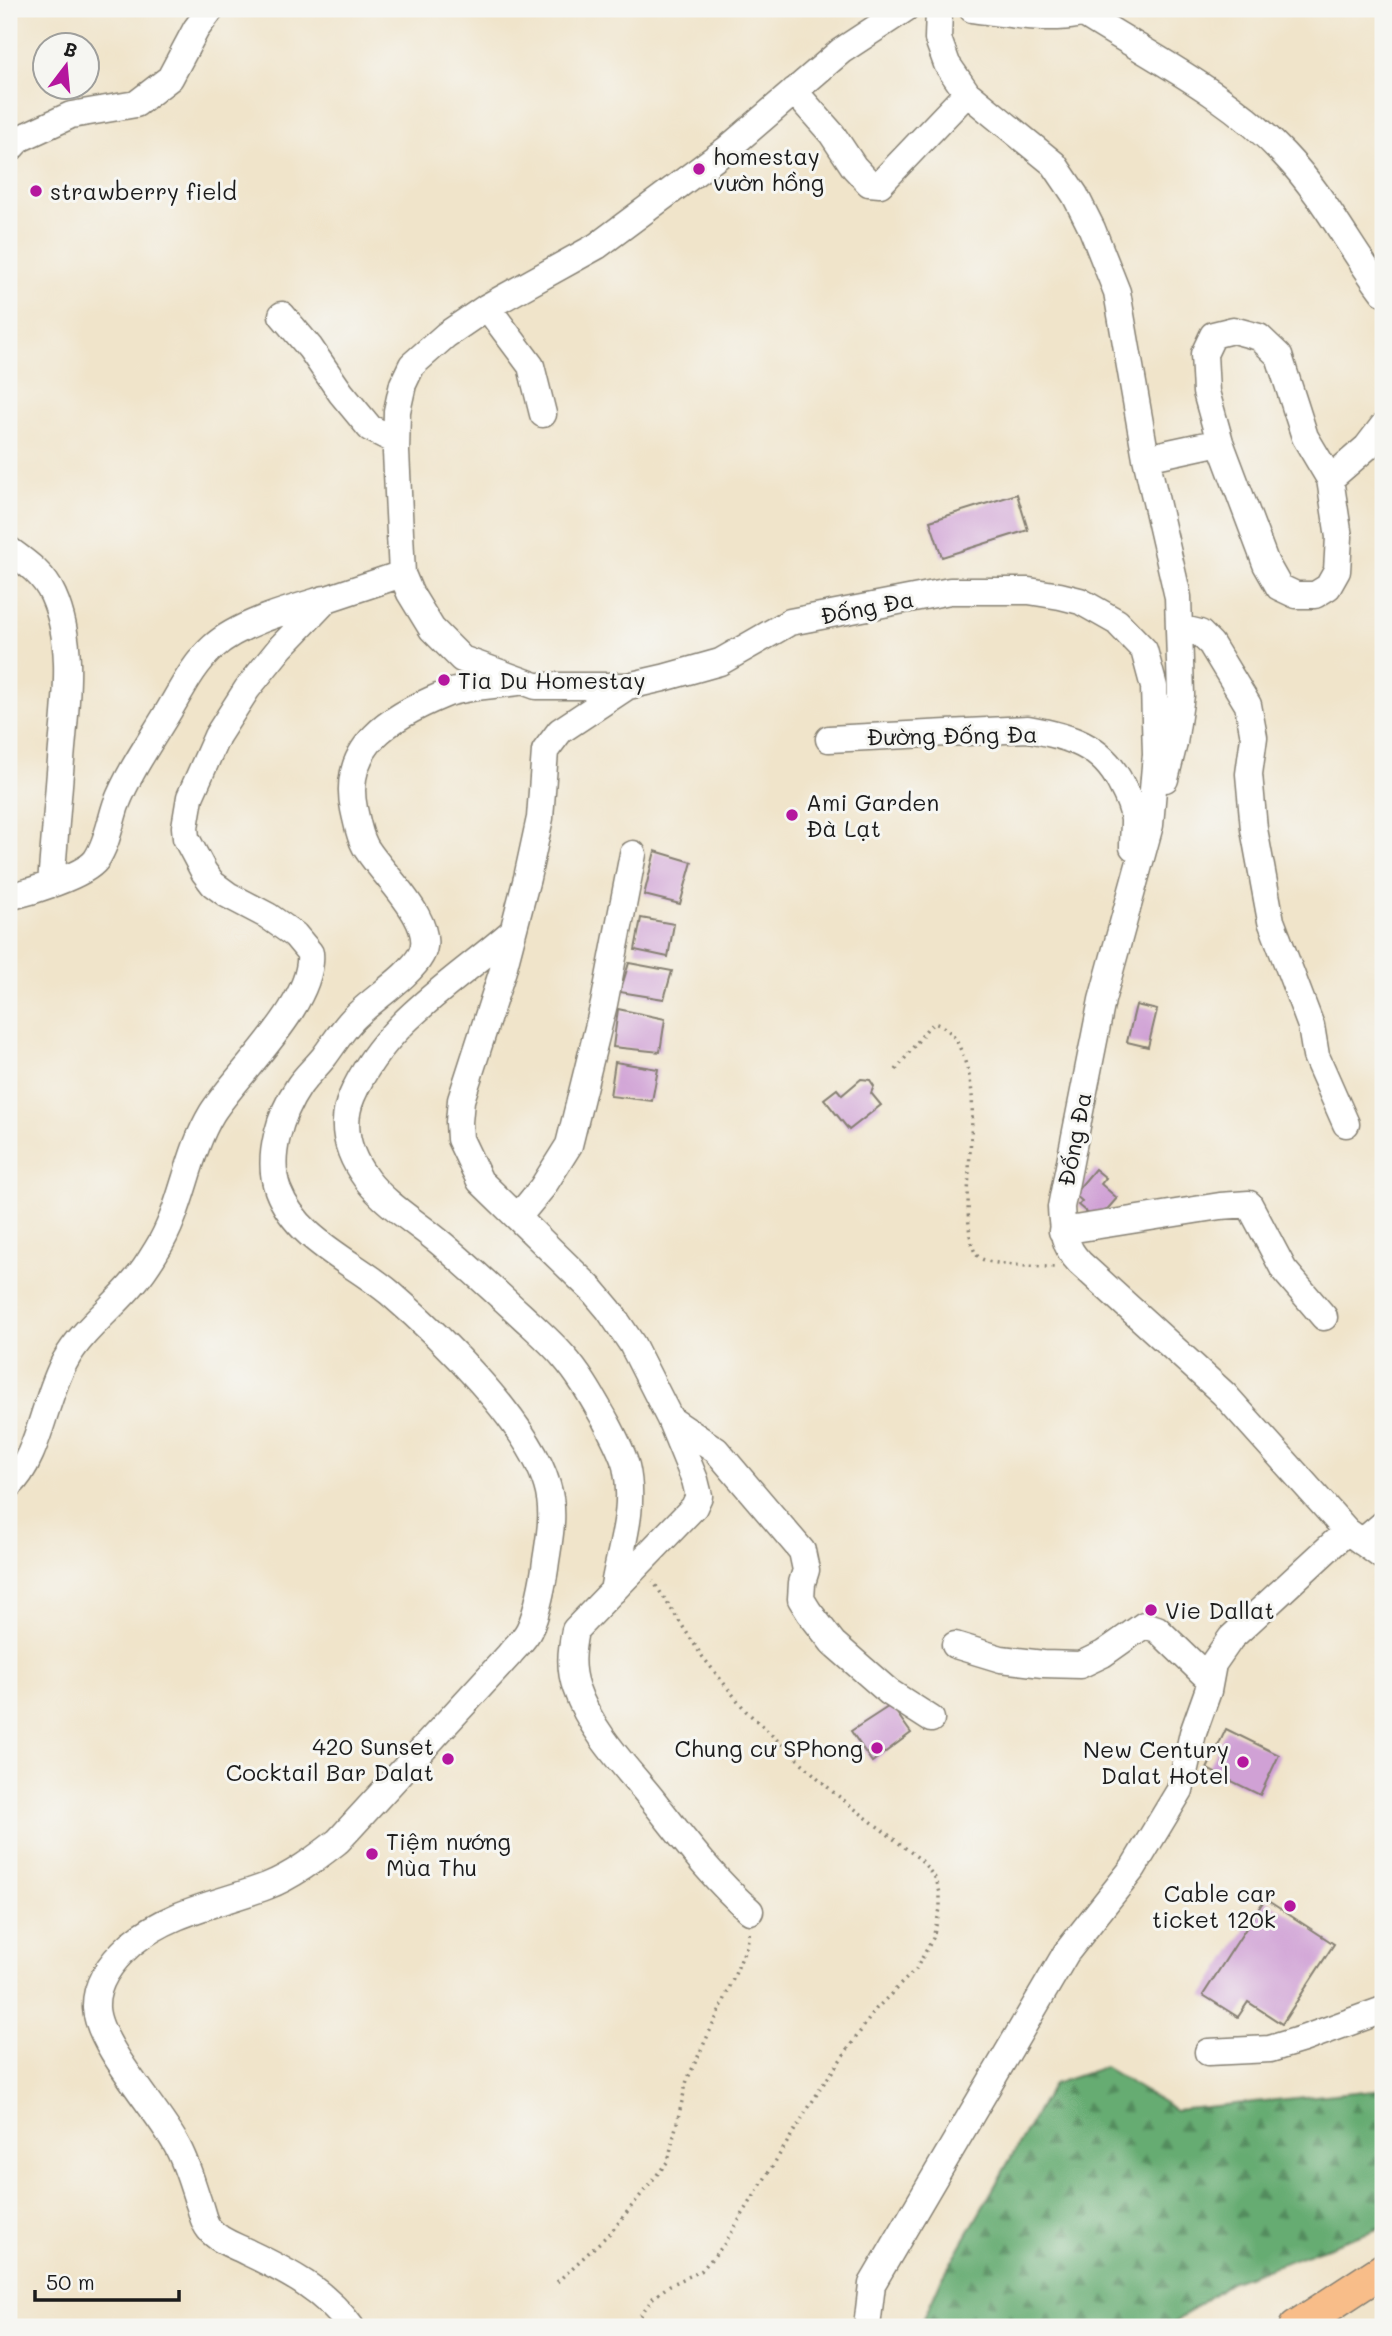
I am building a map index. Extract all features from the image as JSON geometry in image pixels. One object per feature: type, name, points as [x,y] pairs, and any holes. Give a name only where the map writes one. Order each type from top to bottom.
[{"type":"main road","points":[[1296,2327],[1383,2270]]},
{"type":"street","points":[[9,150],[19,139],[71,115],[136,104],[170,78],[196,30],[211,9]]},
{"type":"street","name":"Đống Đa","points":[[905,9],[860,36],[726,150],[597,246],[487,307],[446,335],[412,365],[403,384],[397,411],[402,574],[432,629],[462,659],[536,686],[628,686],[720,662],[790,622],[936,593],[1029,591],[1080,601],[1117,622],[1144,650],[1154,687],[1156,754],[1150,825],[1102,1000],[1061,1207],[1062,1231],[1071,1254],[1224,1394],[1364,1543]]},
{"type":"street","points":[[939,9],[938,39],[947,64],[967,93],[1054,164],[1075,195],[1117,292],[1146,458],[1178,597],[1181,695],[1166,777],[1150,825]]},
{"type":"street","points":[[972,9],[1029,16],[1089,11],[1191,79],[1259,129],[1285,155],[1327,205],[1383,292]]},
{"type":"street","points":[[794,91],[832,134],[854,167],[869,183],[880,184],[967,93]]},
{"type":"street","points":[[487,307],[531,366],[543,414]]},
{"type":"street","points":[[282,315],[370,428],[396,441]]},
{"type":"street","points":[[1233,330],[1259,337],[1279,356],[1305,437],[1330,479],[1339,537],[1337,571],[1328,587],[1315,595],[1296,595],[1279,587],[1266,564],[1220,442],[1206,391],[1204,354],[1213,335],[1233,330]]},
{"type":"street","points":[[1330,479],[1367,447],[1383,426]]},
{"type":"street","points":[[1146,458],[1220,442]]},
{"type":"street","points":[[9,550],[30,565],[47,584],[64,631],[66,698],[51,884]]},
{"type":"street","points":[[9,897],[51,884],[88,868],[96,859],[106,840],[117,803],[141,756],[178,693],[204,656],[222,640],[262,620],[402,574]]},
{"type":"street","points":[[9,1486],[31,1454],[41,1420],[66,1359],[87,1332],[135,1282],[157,1250],[171,1221],[202,1132],[226,1094],[278,1028],[299,995],[310,967],[310,953],[295,936],[268,916],[213,884],[191,850],[185,827],[190,797],[225,724],[247,689],[281,647],[327,599]]},
{"type":"street","points":[[1179,628],[1200,632],[1217,654],[1248,705],[1254,737],[1249,774],[1254,829],[1271,921],[1311,1026],[1316,1056],[1346,1124]]},
{"type":"street","points":[[351,2327],[332,2303],[315,2288],[217,2237],[208,2228],[176,2144],[119,2061],[100,2025],[96,2003],[107,1970],[117,1957],[147,1932],[168,1919],[191,1910],[268,1886],[316,1858],[338,1841],[529,1630],[544,1581],[552,1508],[547,1483],[521,1431],[415,1316],[388,1292],[340,1259],[297,1220],[277,1188],[274,1165],[276,1141],[284,1113],[299,1086],[350,1021],[409,969],[421,955],[425,943],[424,930],[400,891],[365,847],[351,788],[358,759],[366,744],[383,729],[405,714],[446,694],[522,681]]},
{"type":"street","points":[[628,686],[560,731],[545,751],[540,818],[503,970],[461,1100],[458,1122],[460,1139],[480,1181],[561,1258],[609,1310],[632,1344],[670,1419],[695,1480],[699,1496],[694,1507],[575,1630],[570,1654],[574,1681],[583,1706],[610,1747],[719,1882],[750,1910]]},
{"type":"street","name":"Đường Đống Đa","points":[[830,738],[1028,729],[1080,742],[1103,757],[1130,800],[1134,818],[1133,884]]},
{"type":"street","points":[[518,1217],[542,1188],[569,1145],[604,1004],[633,854]]},
{"type":"street","points":[[513,931],[441,988],[376,1053],[351,1099],[346,1138],[353,1157],[368,1181],[393,1205],[443,1244],[540,1333],[563,1356],[596,1402],[615,1437],[625,1466],[629,1493],[628,1527],[617,1563],[613,1591]]},
{"type":"street","points":[[1062,1231],[1220,1206],[1249,1204],[1284,1270],[1324,1317]]},
{"type":"street","points":[[670,1419],[716,1450],[802,1551],[806,1570],[801,1599],[833,1643],[889,1692],[931,1719]]},
{"type":"street","points":[[867,2327],[872,2284],[1066,1954],[1133,1868],[1180,1790],[1192,1733],[1208,1691],[1213,1664],[1231,1638],[1364,1543],[1383,1524]]},
{"type":"street","points":[[955,1646],[1001,1659],[1080,1665],[1103,1654],[1144,1625],[1157,1629],[1209,1679]]},
{"type":"street","points":[[1208,2052],[1270,2049],[1383,2010]]},
{"type":"path","points":[[896,1070],[934,1023],[953,1034],[960,1047],[968,1069],[972,1096],[967,1216],[971,1247],[977,1256],[991,1263],[1053,1267],[1076,1259]]},
{"type":"path","points":[[632,2327],[653,2298],[670,2285],[701,2271],[723,2246],[822,2086],[876,2009],[916,1969],[933,1938],[940,1909],[940,1893],[936,1879],[921,1860],[833,1791],[746,1711],[702,1656],[642,1561]]},
{"type":"path","points":[[557,2282],[611,2232],[668,2161],[687,2080],[747,1945],[751,1925],[750,1910]]},
{"type":"green space","points":[[1104,2067],[1176,2110],[1383,2089],[1383,2227],[1230,2282],[1168,2327],[920,2327],[940,2282],[1053,2084]]},
{"type":"building","points":[[1017,494],[1028,530],[942,557],[930,521]]},
{"type":"building","points":[[655,851],[692,862],[680,904],[644,895]]},
{"type":"building","points":[[641,918],[674,924],[668,957],[635,950]]},
{"type":"building","points":[[629,963],[672,971],[664,999],[620,992]]},
{"type":"building","points":[[1136,1005],[1157,1010],[1148,1047],[1127,1042]]},
{"type":"building","points":[[618,1009],[665,1019],[660,1052],[613,1047]]},
{"type":"building","points":[[615,1062],[658,1069],[652,1101],[610,1096]]},
{"type":"building","points":[[861,1079],[870,1080],[874,1086],[871,1093],[881,1105],[849,1130],[824,1099],[837,1089],[842,1095]]},
{"type":"building","points":[[1095,1169],[1106,1178],[1101,1184],[1117,1198],[1097,1221],[1078,1205],[1082,1201],[1074,1194]]},
{"type":"building","name":"Chung cư SPhong","points":[[891,1705],[911,1733],[872,1762],[851,1731]]},
{"type":"building","name":"New Century Dalat Hotel","points":[[1226,1729],[1279,1755],[1260,1795],[1207,1769]]},
{"type":"building","points":[[1265,1899],[1334,1944],[1282,2024],[1248,2002],[1238,2017],[1203,1995]]},
{"type":"place","name":"homestay vườn hồng","points":[[699,169]]},
{"type":"place","name":"strawberry field","points":[[36,191]]},
{"type":"place","name":"Tia Du Homestay","points":[[444,680]]},
{"type":"place","name":"Ami Garden Đà Lạt","points":[[792,815]]},
{"type":"place","name":"Vie Dallat","points":[[1151,1610]]},
{"type":"place","name":"Chung cư SPhong","points":[[877,1748]]},
{"type":"place","name":"420 Sunset Cocktail Bar Dalat","points":[[448,1759]]},
{"type":"place","name":"New Century Dalat Hotel","points":[[1243,1762]]},
{"type":"place","name":"Tiệm nướng Mùa Thu","points":[[372,1854]]},
{"type":"place","name":"Cable car ticket 120k","points":[[1290,1906]]}]
